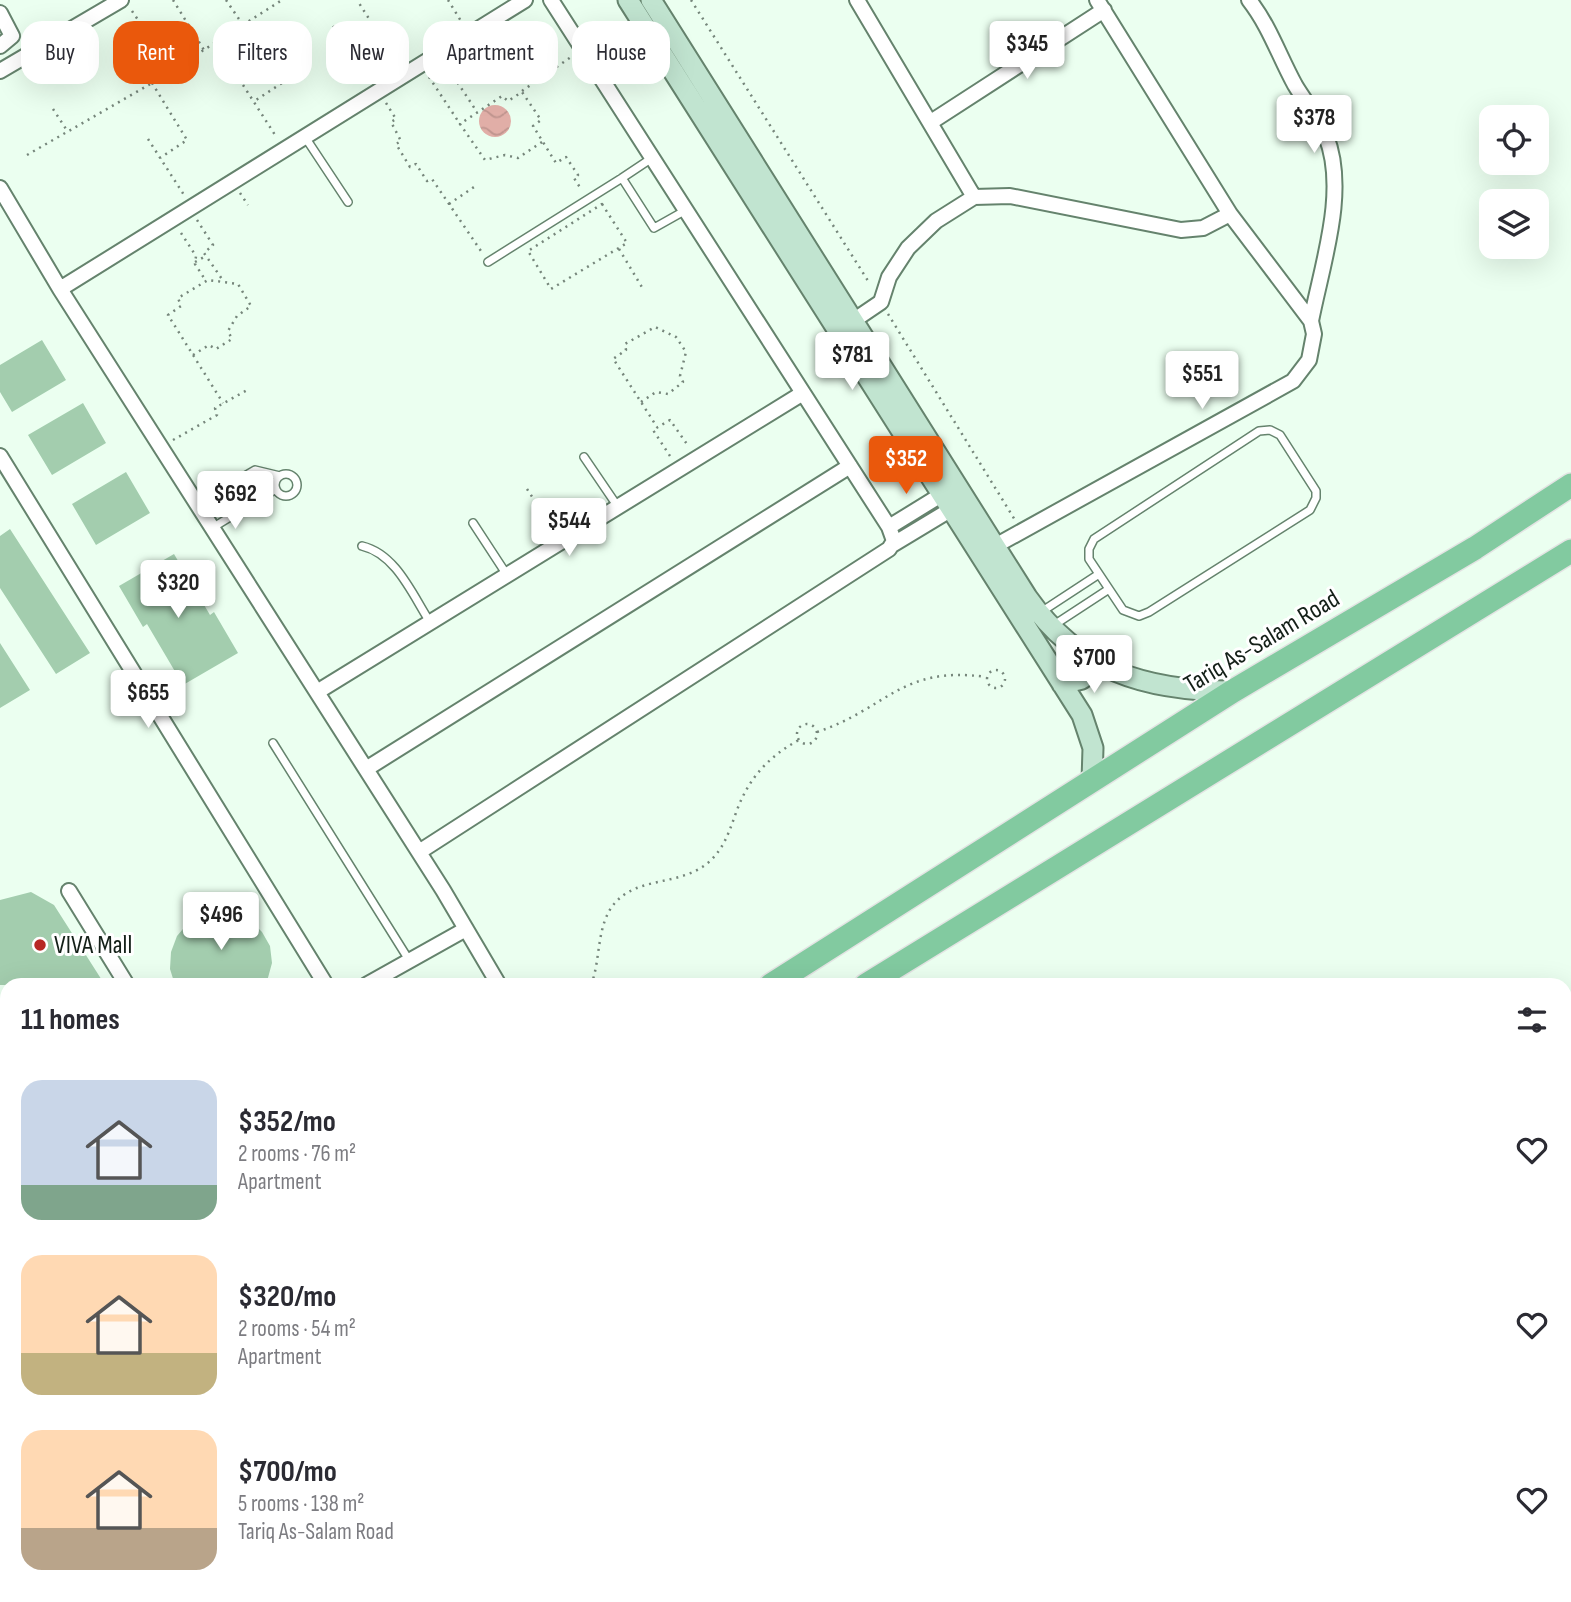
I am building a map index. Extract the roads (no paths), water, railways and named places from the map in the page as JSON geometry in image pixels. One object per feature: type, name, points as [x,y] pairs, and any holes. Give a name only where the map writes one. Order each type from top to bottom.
[{"type":"main road","name":"Tariq As-Salam Road","points":[[782,978],[1233,691],[1475,548],[1571,485]]},
{"type":"main road","points":[[877,978],[1571,551]]},
{"type":"street","points":[[60,289],[525,0]]},
{"type":"street","points":[[551,0],[890,527],[894,537],[892,545]]},
{"type":"street","points":[[628,0],[946,502],[1044,620],[1092,661],[1146,684],[1190,690],[1233,691]]},
{"type":"street","points":[[651,0],[853,321],[987,550],[1089,731],[1093,756],[1092,781]]},
{"type":"street","points":[[857,0],[974,197]]},
{"type":"street","points":[[987,550],[1293,381],[1310,360],[1314,334],[1311,321],[1337,178],[1325,132],[1295,84],[1275,38],[1249,0]]},
{"type":"street","points":[[0,71],[126,5]]},
{"type":"street","points":[[931,122],[1101,5],[1230,214],[1311,321]]},
{"type":"street","points":[[0,13],[12,37],[0,46]]},
{"type":"street","points":[[0,188],[60,289],[419,852],[495,978]]},
{"type":"street","points":[[853,321],[881,302],[889,276],[908,248],[936,222],[974,197],[1010,196],[1181,230],[1203,228],[1230,214]]},
{"type":"street","points":[[317,692],[803,393]]},
{"type":"street","points":[[0,456],[322,978]]},
{"type":"street","points":[[366,769],[850,466]]},
{"type":"street","points":[[890,527],[946,502]]},
{"type":"street","points":[[419,852],[892,545],[946,502]]},
{"type":"street","points":[[1062,684],[1083,679],[1092,661]]},
{"type":"street","points":[[69,891],[123,978]]},
{"type":"street","points":[[378,978],[466,929]]},
{"type":"lane","points":[[305,137],[348,202]]},
{"type":"lane","points":[[488,262],[652,158]]},
{"type":"lane","points":[[622,178],[655,229],[686,210]]},
{"type":"lane","points":[[1270,430],[1280,435],[1316,491],[1316,498],[1310,510],[1139,616],[1128,613],[1110,589],[1088,554],[1094,539],[1259,431],[1270,430]]},
{"type":"lane","points":[[584,457],[618,507]]},
{"type":"lane","points":[[197,503],[255,470],[292,476],[297,483],[296,491],[285,496],[276,489],[275,482],[280,476]]},
{"type":"lane","points":[[212,528],[276,489]]},
{"type":"lane","points":[[473,523],[507,575]]},
{"type":"lane","points":[[362,546],[373,548],[392,563],[430,623]]},
{"type":"lane","points":[[1044,620],[1099,574]]},
{"type":"lane","points":[[1044,620],[1110,589]]},
{"type":"lane","points":[[273,743],[409,960]]},
{"type":"water","points":[[495,105],[506,110],[511,121],[506,132],[495,137],[484,132],[479,121],[484,110]]},
{"type":"place","name":"VIVA Mall","points":[[40,945]]}]
